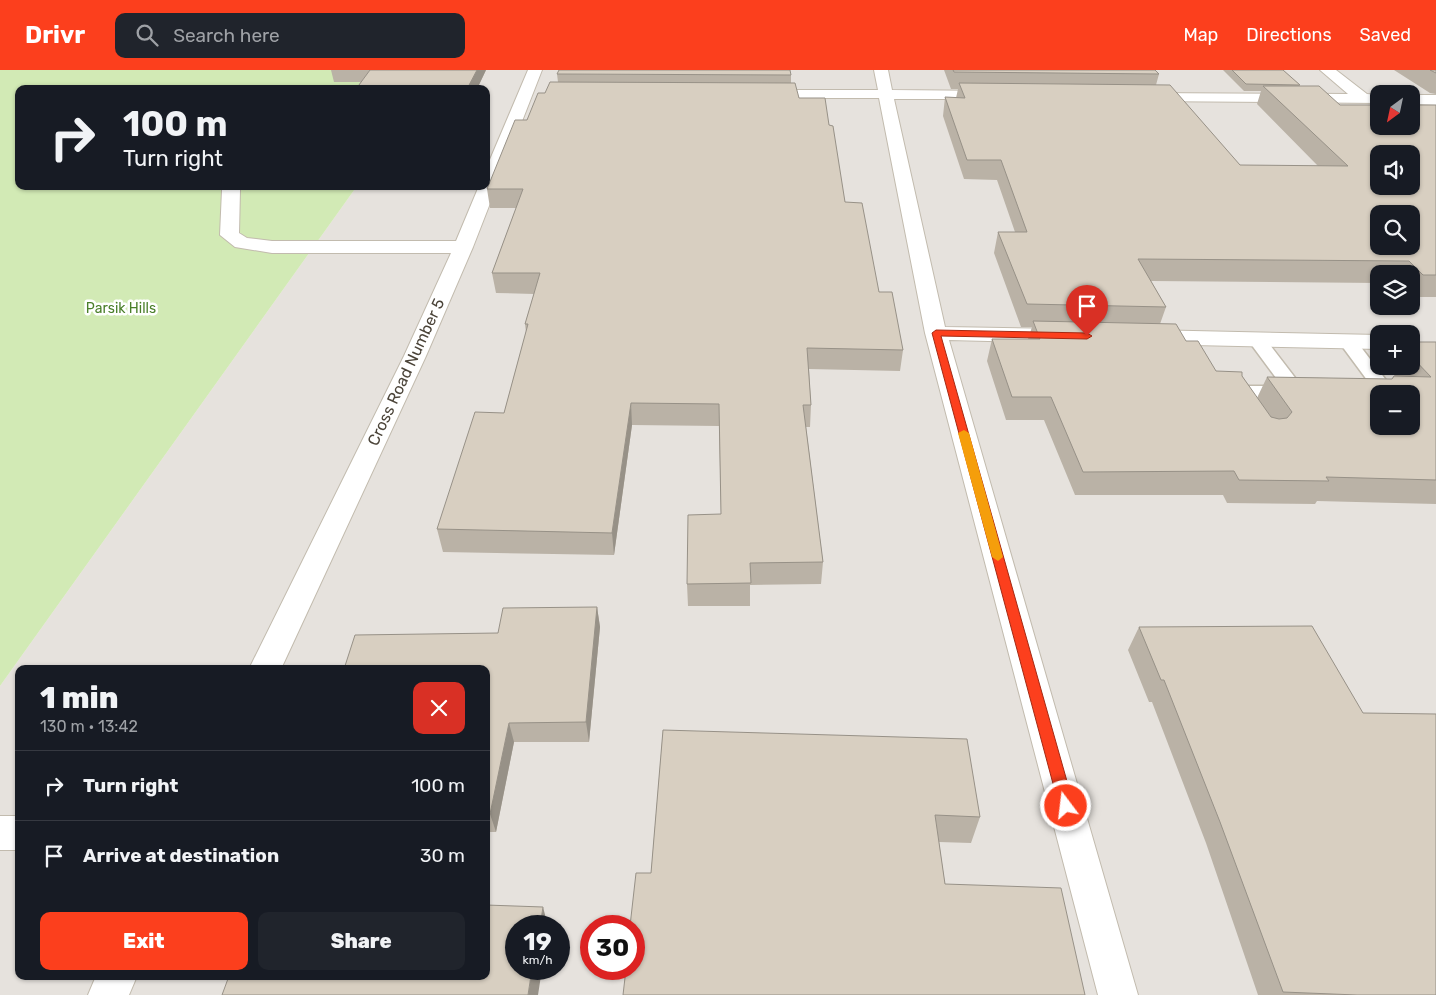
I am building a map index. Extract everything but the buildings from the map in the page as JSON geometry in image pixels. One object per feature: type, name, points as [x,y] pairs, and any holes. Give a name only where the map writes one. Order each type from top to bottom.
[{"type":"street","name":"Cross Road Number 5","points":[[490,189],[535,93],[535,70]]},
{"type":"street","points":[[881,70],[936,333],[1118,995]]},
{"type":"street","points":[[1327,70],[1370,98]]},
{"type":"street","points":[[749,94],[1015,96]]},
{"type":"street","points":[[1124,97],[1370,99]]},
{"type":"street","points":[[1420,99],[1436,100]]},
{"type":"street","points":[[231,190],[229,235],[242,243],[272,247],[463,247]]},
{"type":"street","name":"Cross Road Number 5","points":[[267,665],[415,356],[490,190]]},
{"type":"street","points":[[936,333],[1092,336]]},
{"type":"street","points":[[1121,337],[1370,342]]},
{"type":"street","points":[[0,832],[15,833]]},
{"type":"street","points":[[108,995],[115,980]]},
{"type":"lane","points":[[1257,340],[1296,392]]},
{"type":"lane","points":[[1348,342],[1380,385]]},
{"type":"lane","points":[[1263,428],[1243,398],[1243,394],[1253,391],[1316,393]]},
{"type":"shaded area","points":[[441,70],[1436,70],[1436,995],[0,995],[0,686],[354,190],[490,190],[490,85],[430,85]]},
{"type":"green space","name":"Parsik Hills","points":[[0,70],[441,70],[430,85],[15,85],[15,190],[354,190],[0,686]]},
{"type":"slow traffic","points":[[964,433],[998,557]]},
{"type":"route","points":[[1066,806],[936,333],[1087,336]]}]
